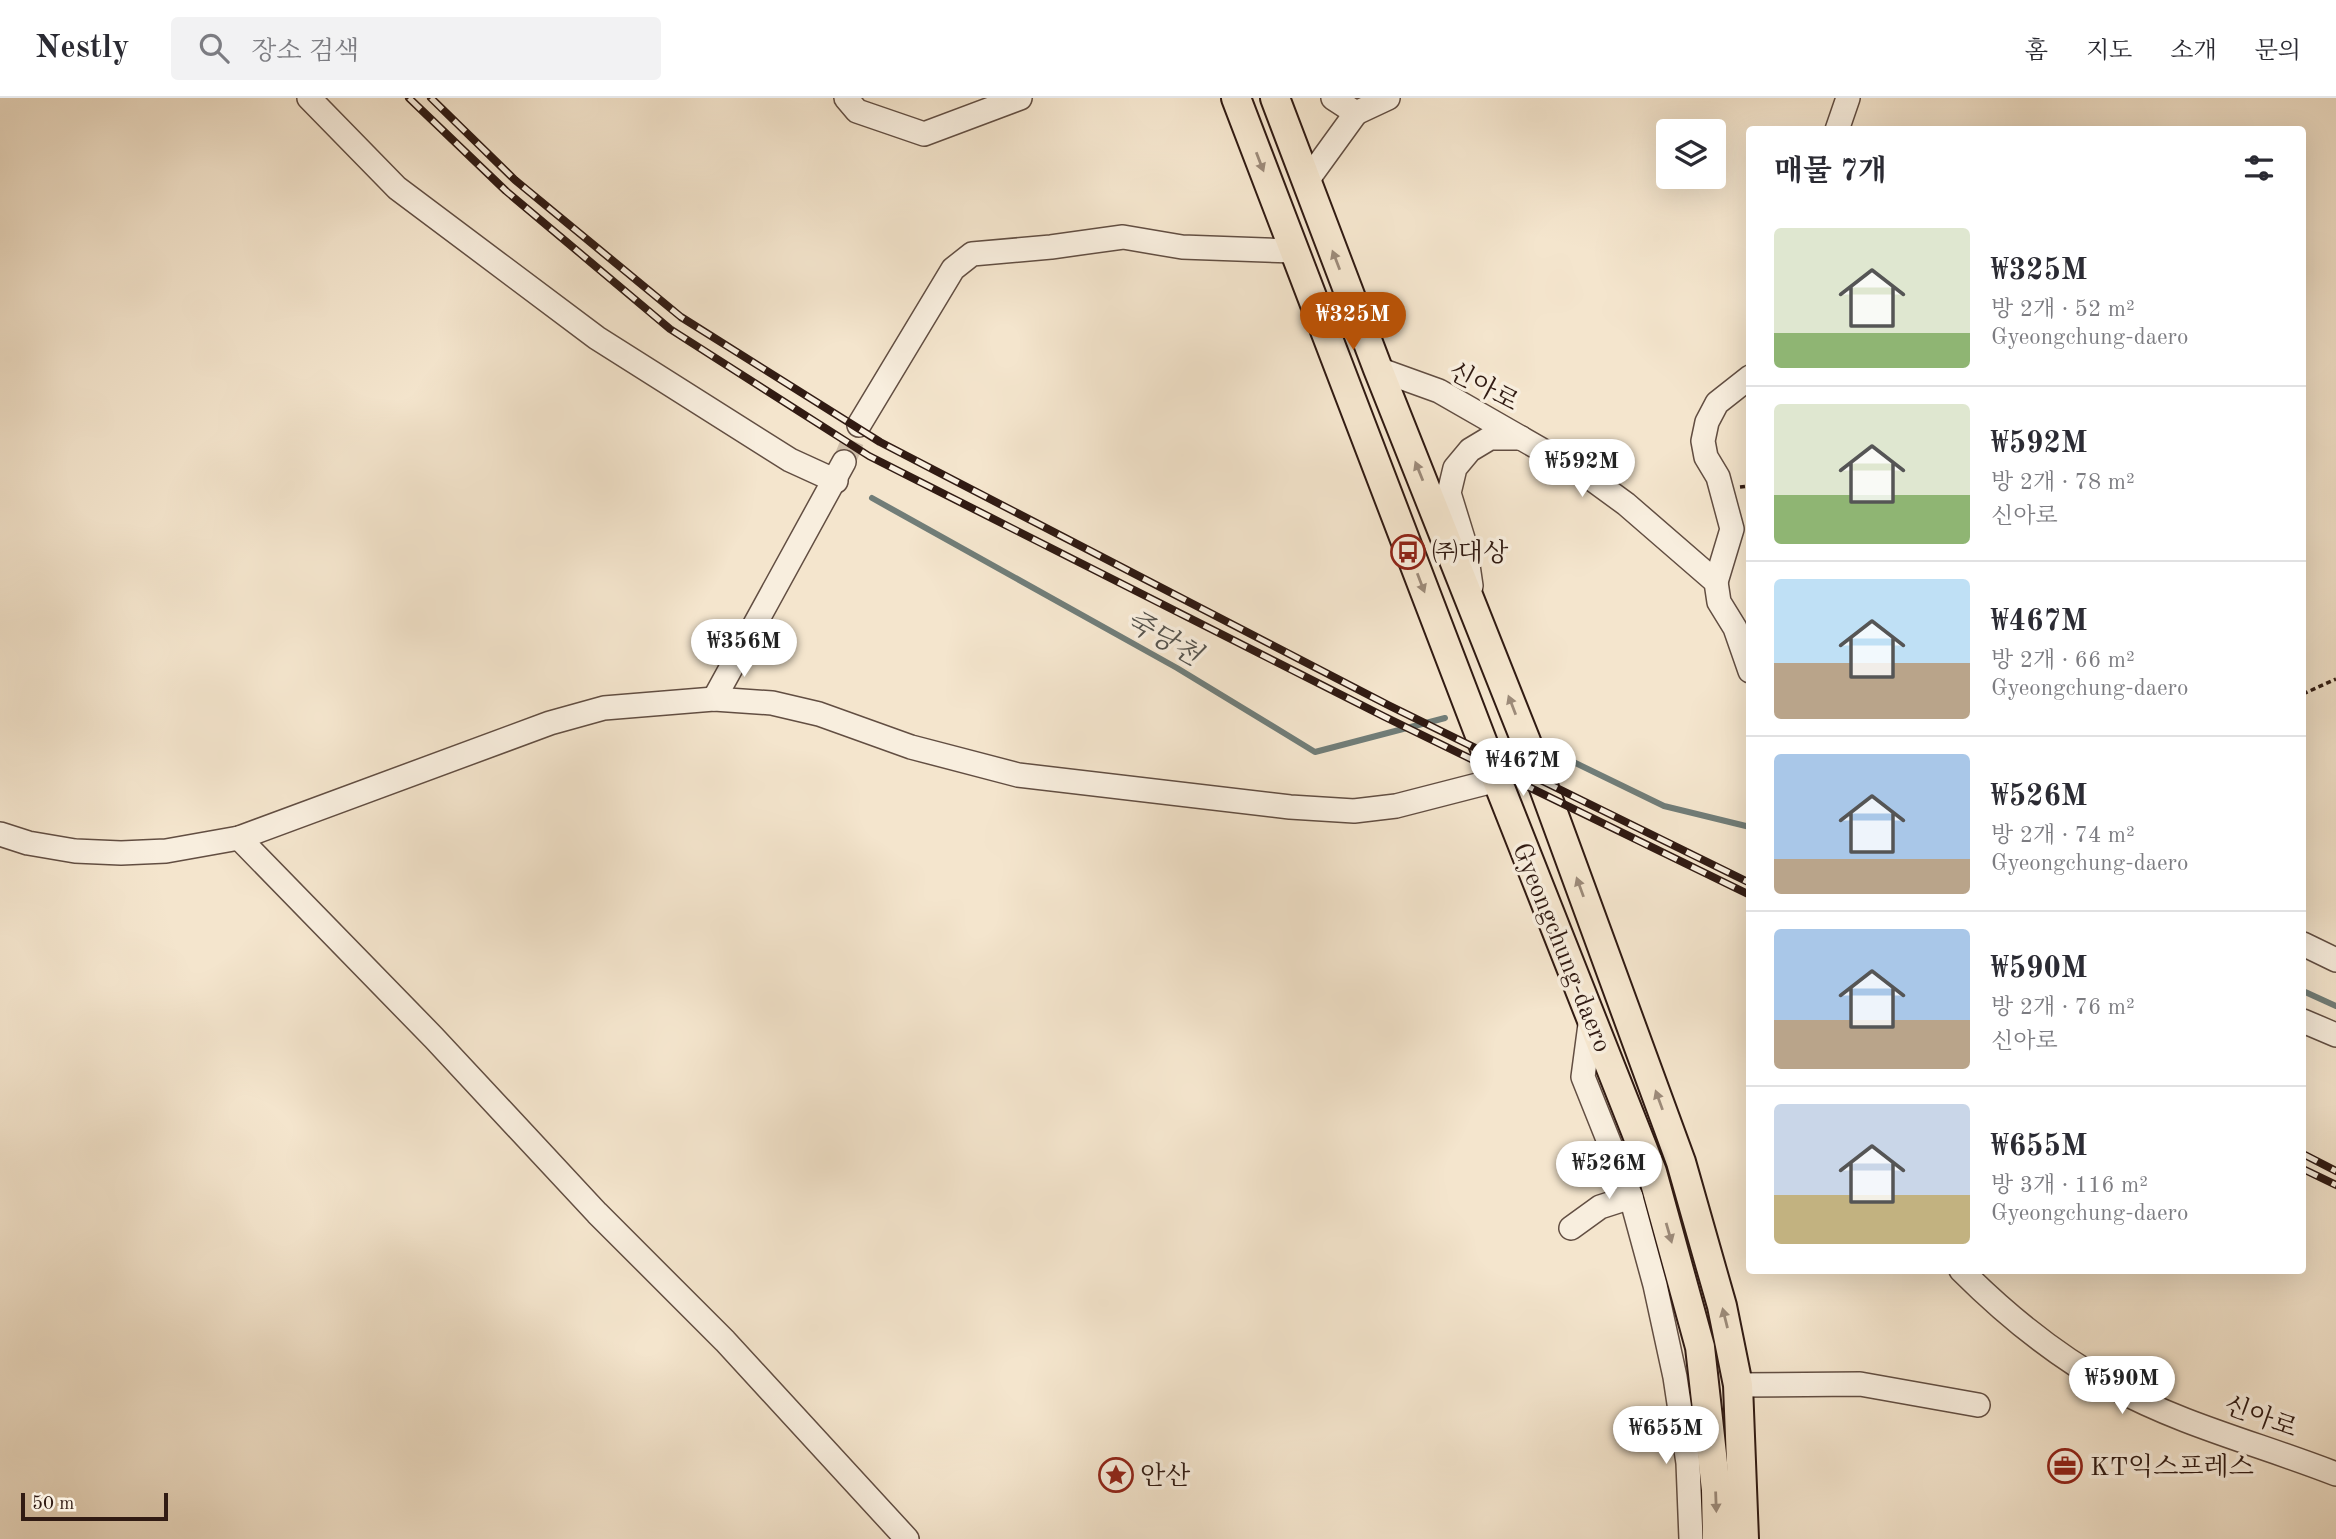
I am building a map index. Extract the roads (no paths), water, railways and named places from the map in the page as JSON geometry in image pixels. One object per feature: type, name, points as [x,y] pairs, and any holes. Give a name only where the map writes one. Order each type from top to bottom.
[{"type":"main road","name":"Gyeongchung-daero","points":[[1236,98],[1497,780],[1653,1172],[1691,1310],[1705,1385],[1717,1539]]},
{"type":"main road","name":"Gyeongchung-daero","points":[[1275,98],[1378,369],[1536,769],[1681,1162],[1722,1306],[1738,1385],[1744,1539]]},
{"type":"main road","points":[[1344,382],[1378,369]]},
{"type":"main road","points":[[1497,780],[1536,769]]},
{"type":"main road","points":[[1705,1385],[1738,1385]]},
{"type":"street","points":[[309,98],[397,188],[597,338],[790,460],[840,471],[714,699]]},
{"type":"street","points":[[846,98],[857,111],[924,134],[1020,98]]},
{"type":"street","points":[[1333,98],[1356,113]]},
{"type":"street","points":[[1306,182],[1356,113],[1388,98]]},
{"type":"street","points":[[1838,126],[1848,98]]},
{"type":"street","points":[[859,425],[953,269],[972,254],[1051,247],[1123,236],[1182,247],[1294,251]]},
{"type":"street","name":"신아로","points":[[1378,369],[1439,391],[1589,477],[1716,582]]},
{"type":"street","points":[[1746,380],[1717,402],[1707,422],[1703,441],[1706,457],[1717,477],[1732,529],[1716,582],[1719,602],[1735,628],[1746,660]]},
{"type":"street","points":[[1471,600],[1471,576],[1465,545],[1449,493],[1455,468],[1470,450],[1490,438],[1523,438]]},
{"type":"street","points":[[0,834],[28,843],[75,851],[121,853],[166,851],[240,838],[550,723],[604,708],[714,699],[772,703],[819,714],[911,747],[1018,775],[1290,807],[1354,810],[1396,806],[1497,780]]},
{"type":"street","points":[[240,838],[434,1038],[597,1213],[725,1341],[907,1539]]},
{"type":"street","points":[[2306,945],[2336,960]]},
{"type":"street","points":[[1591,1017],[1583,1077],[1631,1197],[1655,1285],[1688,1463],[1690,1539]]},
{"type":"street","points":[[2306,1022],[2336,1035]]},
{"type":"street","points":[[1571,1228],[1600,1207],[1631,1197]]},
{"type":"street","name":"신아로","points":[[1965,1274],[2026,1330],[2113,1387],[2154,1406],[2336,1474]]},
{"type":"street","points":[[1738,1385],[1860,1384],[1978,1405]]},
{"type":"street","points":[[1676,1389],[1705,1385]]},
{"type":"waterway","name":"죽당천","points":[[872,498],[1177,668],[1315,752],[1445,718]]},
{"type":"waterway","name":"죽당천","points":[[1559,755],[1664,806],[1746,826]]},
{"type":"waterway","name":"죽당천","points":[[2306,992],[2336,1006]]},
{"type":"tunnel","points":[[844,462],[859,425]]},
{"type":"railway","points":[[409,98],[506,191],[670,329],[869,456],[1383,716],[1746,893]]},
{"type":"railway","points":[[431,98],[515,180],[681,317],[880,442],[1388,705],[1746,881]]},
{"type":"railway","points":[[2306,1156],[2336,1171]]},
{"type":"railway","points":[[2306,1170],[2336,1185]]},
{"type":"place","name":"㈜대상","points":[[1408,552]]},
{"type":"place","name":"KT익스프레스","points":[[2065,1466]]},
{"type":"place","name":"안산","points":[[1116,1475]]}]
